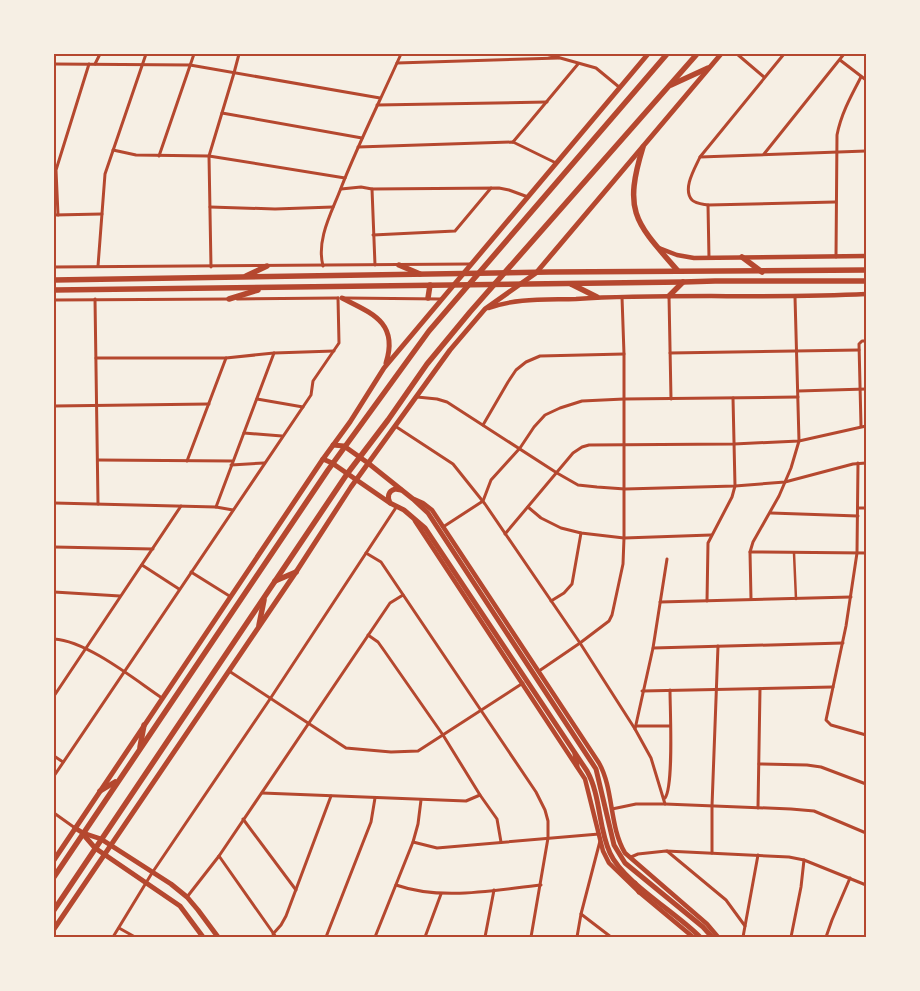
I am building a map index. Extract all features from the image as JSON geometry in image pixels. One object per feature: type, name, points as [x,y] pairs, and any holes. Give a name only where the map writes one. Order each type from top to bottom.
[{"type":"main road","points":[[54,860],[323,459],[350,422],[384,368],[648,54]]},
{"type":"main road","points":[[54,878],[117,781],[344,446],[429,331],[667,54]]},
{"type":"main road","points":[[54,910],[359,456],[388,420],[427,364],[493,284],[697,54]]},
{"type":"main road","points":[[54,929],[296,572],[368,462],[450,350],[485,310],[536,273],[720,54]]},
{"type":"main road","points":[[669,86],[708,68]]},
{"type":"main road","points":[[643,147],[635,174],[634,206],[641,226],[678,270]]},
{"type":"main road","points":[[742,257],[762,272]]},
{"type":"main road","points":[[399,265],[422,275]]},
{"type":"main road","points":[[244,277],[267,266]]},
{"type":"main road","points":[[54,279],[678,270],[762,272],[866,270]]},
{"type":"main road","points":[[714,271],[718,277],[715,281]]},
{"type":"main road","points":[[135,279],[135,288]]},
{"type":"main road","points":[[54,290],[715,281],[866,281]]},
{"type":"main road","points":[[669,296],[683,282]]},
{"type":"main road","points":[[569,284],[597,297]]},
{"type":"main road","points":[[428,298],[430,285]]},
{"type":"main road","points":[[229,299],[265,288]]},
{"type":"main road","points":[[340,298],[368,310],[383,324],[388,344],[388,355],[384,368]]},
{"type":"main road","points":[[334,445],[344,446],[368,462],[413,499],[430,516],[597,772],[613,841],[619,856],[712,937]]},
{"type":"main road","points":[[323,459],[390,503],[408,512],[425,528],[587,771],[592,782],[609,852],[617,865],[700,937]]},
{"type":"main road","points":[[390,503],[388,497],[391,491],[395,489],[401,490]]},
{"type":"main road","points":[[275,580],[296,572]]},
{"type":"main road","points":[[259,625],[266,595]]},
{"type":"main road","points":[[139,751],[144,724]]},
{"type":"main road","points":[[574,751],[577,766]]},
{"type":"main road","points":[[100,791],[117,781]]},
{"type":"main road","points":[[600,786],[608,793]]},
{"type":"main road","points":[[75,828],[101,839],[171,884],[187,897],[218,937]]},
{"type":"main road","points":[[83,833],[95,848],[104,855],[180,906],[203,937]]},
{"type":"main road","points":[[118,864],[125,860],[124,854]]},
{"type":"main road","points":[[633,880],[640,892]]},
{"type":"main road","points":[[679,907],[692,912]]},
{"type":"street","points":[[96,64],[100,54]]},
{"type":"street","points":[[98,266],[105,174],[146,54]]},
{"type":"street","points":[[159,156],[194,54]]},
{"type":"street","points":[[211,266],[209,156],[239,54]]},
{"type":"street","points":[[323,266],[321,258],[324,230],[358,147],[401,54]]},
{"type":"street","points":[[546,54],[596,68],[620,87]]},
{"type":"street","points":[[737,54],[764,77]]},
{"type":"street","points":[[784,54],[700,157],[690,181],[689,195],[697,203],[708,205],[835,202]]},
{"type":"street","points":[[763,154],[844,54]]},
{"type":"street","points":[[397,63],[559,58]]},
{"type":"street","points":[[840,60],[866,80]]},
{"type":"street","points":[[54,64],[142,63],[190,65],[380,98]]},
{"type":"street","points":[[88,64],[55,170],[56,215],[102,214]]},
{"type":"street","points":[[513,142],[578,64]]},
{"type":"street","points":[[836,257],[837,135],[840,119],[861,77]]},
{"type":"street","points":[[377,105],[547,102]]},
{"type":"street","points":[[222,113],[362,138]]},
{"type":"street","points":[[358,147],[513,142],[556,163]]},
{"type":"street","points":[[113,150],[136,155],[209,156],[345,178]]},
{"type":"street","points":[[700,157],[866,151]]},
{"type":"street","points":[[341,189],[362,187],[372,189],[491,188],[509,190],[528,197]]},
{"type":"street","points":[[373,235],[455,231],[491,188]]},
{"type":"street","points":[[372,189],[375,265]]},
{"type":"street","points":[[708,205],[709,258]]},
{"type":"street","points":[[210,208],[275,209],[333,207]]},
{"type":"street","points":[[659,248],[677,256],[709,258],[866,256]]},
{"type":"street","points":[[54,267],[471,264]]},
{"type":"street","points":[[485,310],[511,302],[597,297],[795,297],[866,294]]},
{"type":"street","points":[[539,671],[604,626],[612,615],[623,564],[624,538],[624,354],[622,296]]},
{"type":"street","points":[[669,296],[671,399]]},
{"type":"street","points":[[751,600],[750,552],[753,542],[771,513],[800,441],[795,297]]},
{"type":"street","points":[[54,776],[311,395],[313,381],[335,351],[340,339],[340,298]]},
{"type":"street","points":[[95,299],[98,504]]},
{"type":"street","points":[[54,300],[441,299]]},
{"type":"street","points":[[861,426],[859,344],[864,341]]},
{"type":"street","points":[[670,353],[859,350]]},
{"type":"street","points":[[96,358],[226,358],[274,353],[335,351]]},
{"type":"street","points":[[216,506],[274,353]]},
{"type":"street","points":[[483,425],[516,370],[526,362],[540,356],[624,354]]},
{"type":"street","points":[[187,461],[226,358]]},
{"type":"street","points":[[798,391],[866,389]]},
{"type":"street","points":[[415,397],[447,402],[557,473],[578,485],[596,488],[735,486],[785,482],[858,462],[866,463]]},
{"type":"street","points":[[443,527],[483,501],[492,480],[520,448],[534,427],[545,415],[560,408],[582,402],[624,400],[798,397]]},
{"type":"street","points":[[707,601],[708,543],[732,498],[735,486],[733,398]]},
{"type":"street","points":[[257,399],[303,406]]},
{"type":"street","points":[[54,406],[209,404]]},
{"type":"street","points":[[395,425],[452,464],[483,501],[635,728],[651,758],[665,798],[665,804]]},
{"type":"street","points":[[505,534],[573,452],[582,447],[624,444],[734,444],[800,441],[866,426]]},
{"type":"street","points":[[244,433],[283,436]]},
{"type":"street","points":[[98,460],[265,463]]},
{"type":"street","points":[[858,462],[858,553],[827,722],[831,725],[866,735]]},
{"type":"street","points":[[413,499],[427,506],[443,527],[599,763],[619,841],[629,858],[707,924],[718,937]]},
{"type":"street","points":[[54,503],[216,506],[233,510]]},
{"type":"street","points":[[54,696],[182,506]]},
{"type":"street","points":[[113,937],[152,873],[270,699],[397,506]]},
{"type":"street","points":[[528,507],[541,518],[561,528],[581,533],[624,538],[711,535]]},
{"type":"street","points":[[858,508],[866,508]]},
{"type":"street","points":[[408,512],[422,530],[577,766],[586,782],[600,840],[605,855],[612,867],[693,937]]},
{"type":"street","points":[[771,513],[858,516]]},
{"type":"street","points":[[551,601],[564,594],[573,581],[581,533]]},
{"type":"street","points":[[54,548],[153,549]]},
{"type":"street","points":[[750,552],[866,553]]},
{"type":"street","points":[[366,553],[381,562],[540,799],[548,821],[548,838],[531,937]]},
{"type":"street","points":[[794,553],[796,599]]},
{"type":"street","points":[[635,728],[653,648],[667,558]]},
{"type":"street","points":[[142,564],[179,589]]},
{"type":"street","points":[[191,572],[231,598]]},
{"type":"street","points":[[54,592],[121,596]]},
{"type":"street","points":[[187,897],[219,856],[390,603],[403,594]]},
{"type":"street","points":[[660,602],[851,597]]},
{"type":"street","points":[[368,635],[383,648],[443,735],[497,819],[501,842]]},
{"type":"street","points":[[54,639],[86,647],[162,698]]},
{"type":"street","points":[[653,648],[843,643]]},
{"type":"street","points":[[712,853],[718,646]]},
{"type":"street","points":[[228,670],[346,748],[366,751],[418,751],[523,683]]},
{"type":"street","points":[[642,691],[833,687]]},
{"type":"street","points":[[758,808],[760,689]]},
{"type":"street","points":[[665,798],[669,783],[670,690]]},
{"type":"street","points":[[635,728],[670,726]]},
{"type":"street","points":[[54,756],[63,762]]},
{"type":"street","points":[[759,764],[821,767],[866,784]]},
{"type":"street","points":[[262,793],[466,801],[480,795]]},
{"type":"street","points":[[219,856],[274,936],[286,916],[331,796]]},
{"type":"street","points":[[326,937],[371,822],[375,798]]},
{"type":"street","points":[[375,937],[413,842],[418,824],[420,800]]},
{"type":"street","points":[[612,808],[636,804],[665,804],[814,811],[866,833]]},
{"type":"street","points":[[54,813],[75,828]]},
{"type":"street","points":[[243,819],[296,890]]},
{"type":"street","points":[[413,842],[437,848],[599,834]]},
{"type":"street","points":[[577,937],[600,840]]},
{"type":"street","points":[[629,858],[638,854],[666,851],[789,856],[804,860],[866,885]]},
{"type":"street","points":[[666,851],[726,900],[745,926]]},
{"type":"street","points":[[743,937],[758,855]]},
{"type":"street","points":[[791,937],[801,887],[804,860]]},
{"type":"street","points":[[826,937],[850,878]]},
{"type":"street","points":[[396,885],[414,891],[440,894],[541,885]]},
{"type":"street","points":[[485,937],[494,890]]},
{"type":"street","points":[[425,937],[440,894]]},
{"type":"street","points":[[581,914],[611,937]]},
{"type":"street","points":[[119,928],[135,937]]}]
